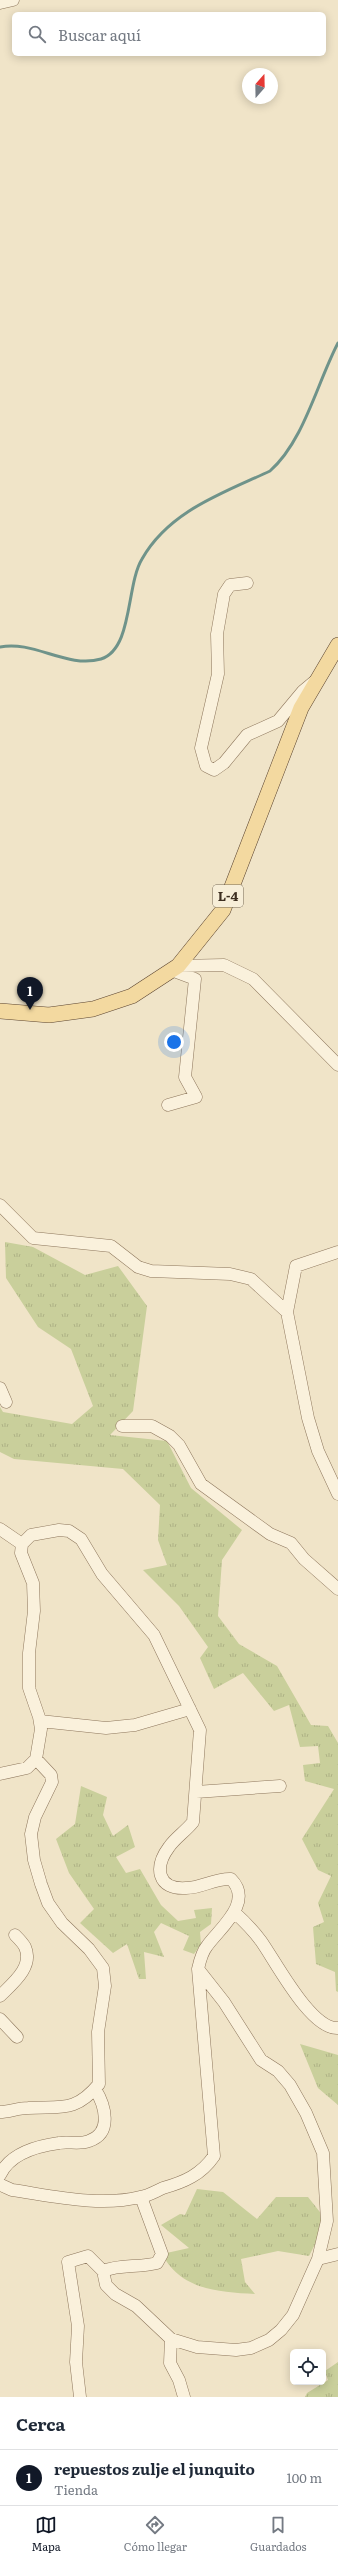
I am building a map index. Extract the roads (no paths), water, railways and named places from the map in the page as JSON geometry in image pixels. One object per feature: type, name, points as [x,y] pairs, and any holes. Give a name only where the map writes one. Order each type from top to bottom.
[{"type":"main road","name":"L-4","points":[[0,1011],[49,1015],[94,1009],[132,996],[175,968],[222,910],[301,708],[338,645]]},
{"type":"street","points":[[0,2],[13,0]]},
{"type":"street","points":[[247,583],[230,584],[224,594],[217,634],[218,674],[201,748],[206,766],[214,770],[224,764],[247,735],[278,721],[302,691],[318,680]]},
{"type":"street","points":[[175,968],[224,965],[253,979],[338,1065]]},
{"type":"street","points":[[168,1105],[196,1097],[185,1077],[195,979],[175,968]]},
{"type":"street","points":[[0,1205],[33,1238],[111,1246],[138,1267],[151,1272],[230,1274],[251,1279],[287,1312]]},
{"type":"street","points":[[338,1252],[296,1266],[287,1312],[308,1418],[318,1451],[338,1494]]},
{"type":"street","points":[[0,1388],[6,1402]]},
{"type":"street","points":[[122,1426],[152,1426],[170,1436],[178,1445],[200,1484],[270,1534],[291,1543],[304,1559],[338,1590]]},
{"type":"street","points":[[0,1529],[22,1544]]},
{"type":"street","points":[[0,1774],[27,1768],[36,1759],[41,1729],[40,1721],[29,1688],[29,1653],[34,1611],[33,1583],[21,1553],[22,1544],[31,1535],[59,1530],[69,1531],[81,1538],[102,1574],[154,1635],[200,1730],[193,1822],[169,1846],[160,1867],[160,1876],[164,1883],[173,1887],[186,1888],[222,1879],[231,1880],[236,1884],[239,1896],[234,1912],[226,1926],[207,1946],[198,1969],[214,2156],[206,2168],[186,2181],[141,2197],[118,2200],[87,2199],[12,2190],[0,2181],[4,2166],[23,2152],[60,2142],[76,2144],[90,2141],[98,2136],[104,2129],[104,2113],[101,2100],[95,2089]]},
{"type":"street","points":[[40,1721],[106,1728],[135,1725],[190,1708]]},
{"type":"street","points":[[0,2112],[27,2108],[57,2109],[76,2105],[89,2096],[99,2084],[98,2032],[105,1986],[102,1968],[89,1949],[62,1923],[48,1903],[41,1884],[31,1834],[36,1817],[52,1782],[51,1775],[36,1759]]},
{"type":"street","points":[[196,1792],[280,1786]]},
{"type":"street","points":[[234,1912],[258,1937],[316,2018],[330,2029],[338,2028]]},
{"type":"street","points":[[0,1996],[20,1974],[26,1960],[26,1948],[15,1935]]},
{"type":"street","points":[[80,2397],[76,2362],[78,2326],[68,2262],[88,2256],[103,2271],[106,2285],[115,2294],[136,2306],[171,2339],[197,2347],[236,2350],[251,2348],[268,2340],[293,2315],[318,2259],[327,2222],[323,2153],[306,2113],[290,2085],[278,2071],[261,2060],[224,2002],[198,1969]]},
{"type":"street","points":[[0,2019],[17,2037]]},
{"type":"street","points":[[103,2271],[115,2267],[142,2267],[156,2263],[162,2254],[141,2197]]},
{"type":"street","points":[[318,2259],[338,2254]]},
{"type":"street","points":[[171,2339],[170,2363],[179,2380],[184,2397]]},
{"type":"waterway","points":[[0,647],[25,647],[63,658],[88,661],[101,659],[111,653],[119,643],[124,630],[137,570],[153,542],[167,528],[198,505],[270,471],[282,459],[301,428],[338,343]]},
{"type":"place","name":"repuestos zulje el junquito","points":[[30,1010]]}]
